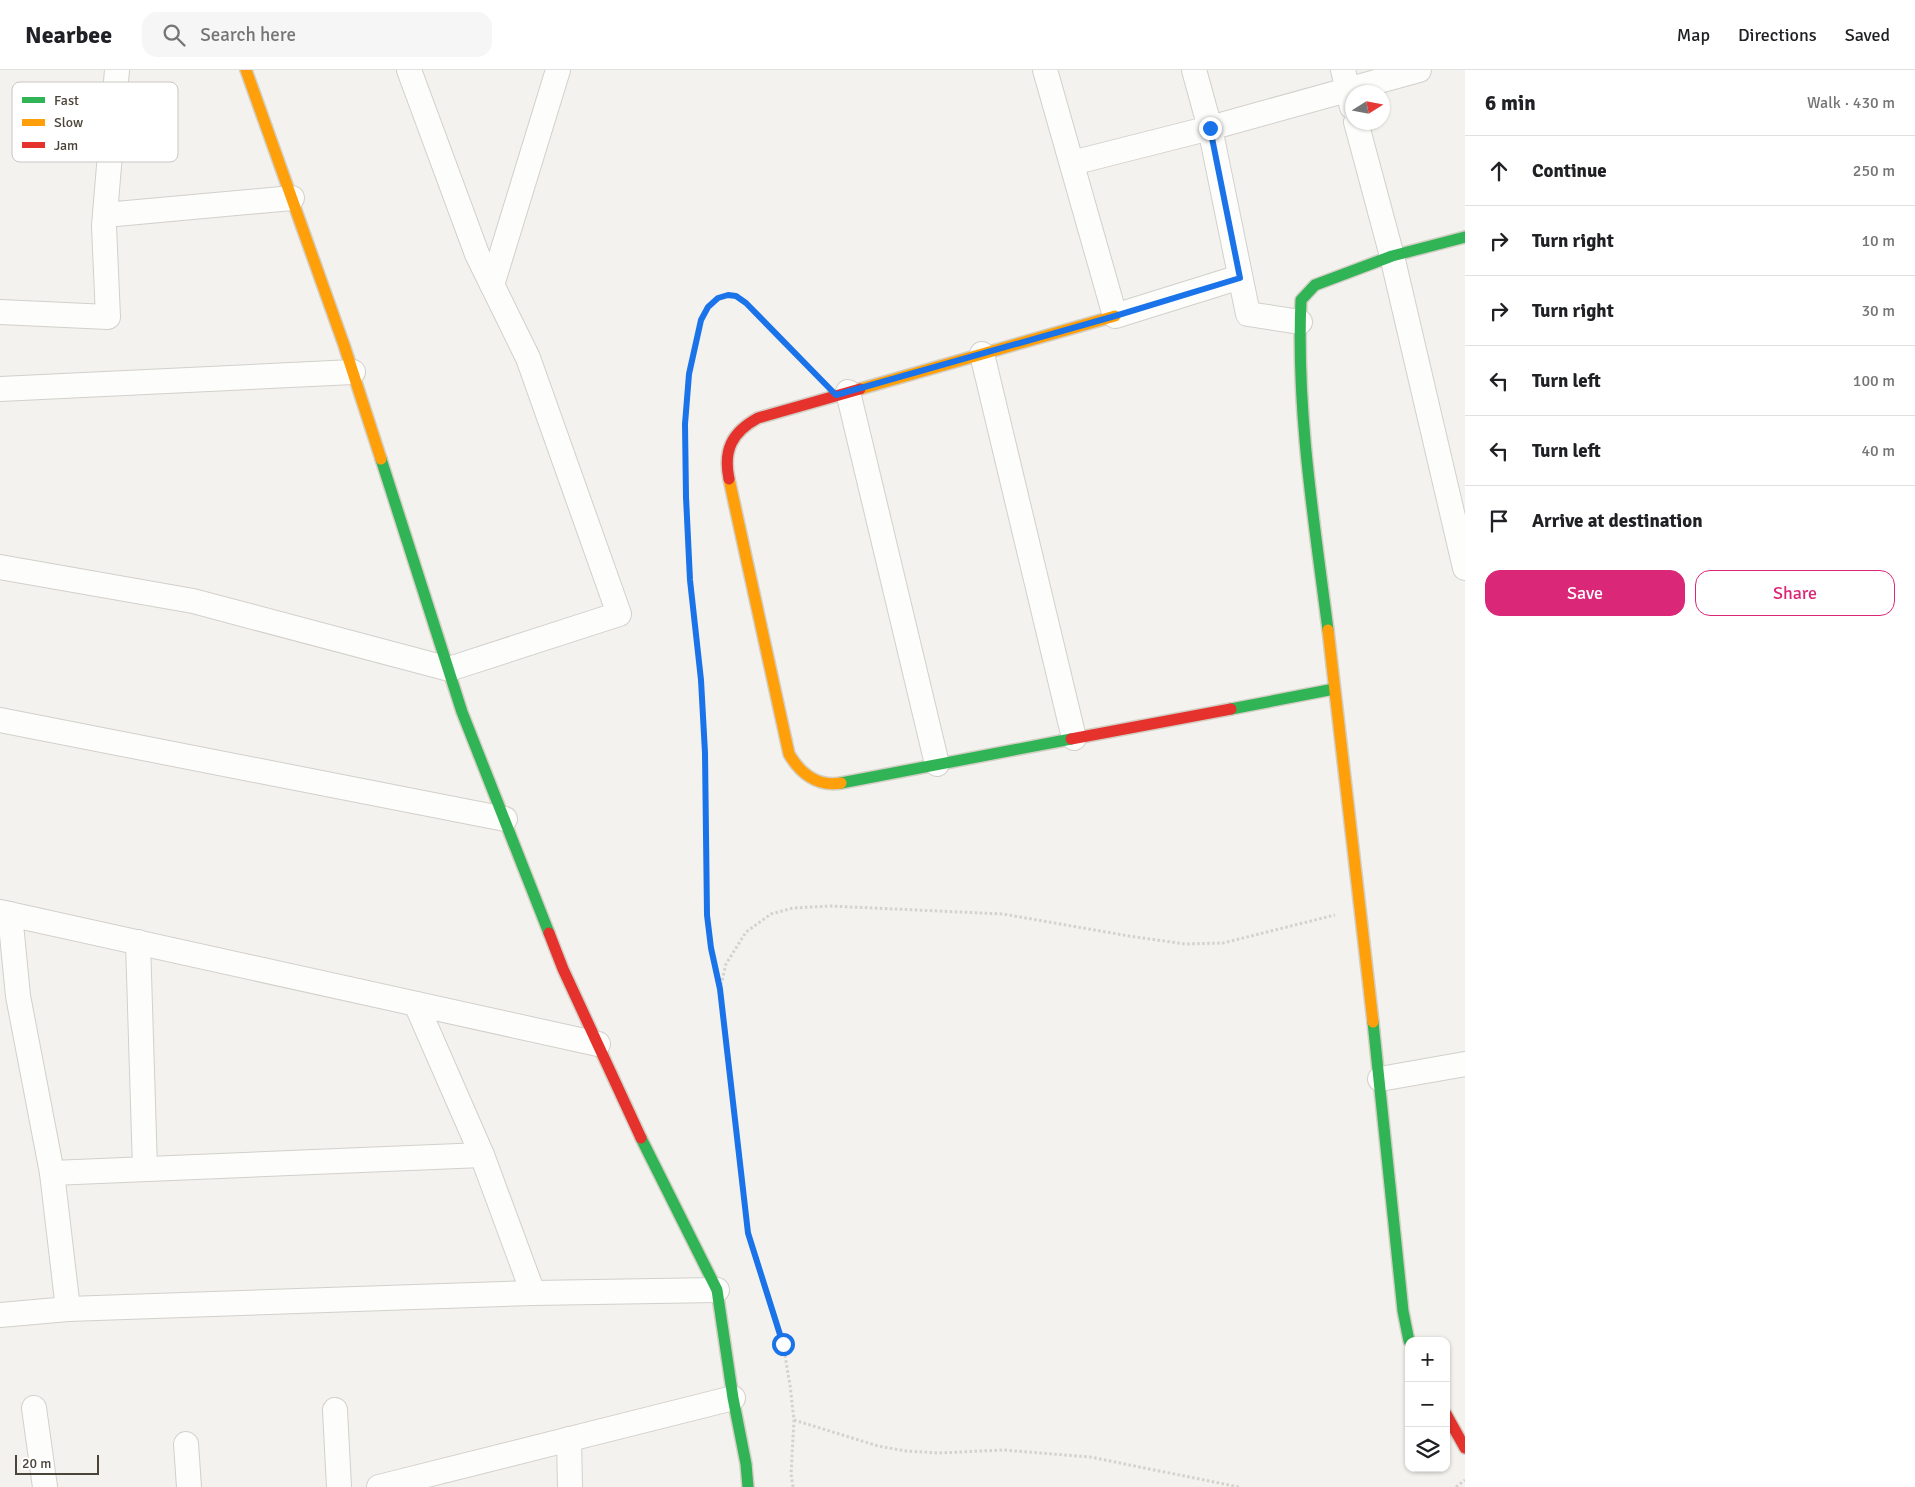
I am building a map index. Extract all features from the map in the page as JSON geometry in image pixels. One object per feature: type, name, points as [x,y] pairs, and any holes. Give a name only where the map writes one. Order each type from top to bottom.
[{"type":"street","points":[[246,70],[353,372],[462,712],[563,969],[634,1123],[717,1290],[733,1398],[746,1464],[748,1487]]},
{"type":"street","points":[[0,567],[193,601],[448,669],[618,614],[528,358],[477,254],[409,70]]},
{"type":"street","points":[[492,285],[558,70]]},
{"type":"street","points":[[1045,70],[1115,316]]},
{"type":"street","points":[[1194,70],[1210,128],[1248,314],[1300,322]]},
{"type":"street","points":[[1363,85],[1419,70]]},
{"type":"street","points":[[1072,163],[1210,128],[1345,90]]},
{"type":"street","points":[[1358,130],[1392,256],[1461,536],[1465,568]]},
{"type":"street","points":[[0,312],[108,317],[105,214],[109,162]]},
{"type":"street","points":[[105,214],[292,198]]},
{"type":"street","points":[[1408,1337],[1403,1311],[1362,908],[1304,436],[1301,300],[1316,285],[1392,256],[1465,237]]},
{"type":"street","points":[[1240,278],[1115,316],[752,420],[736,434],[727,455],[727,469],[789,754],[795,766],[805,776],[819,782],[833,784],[1334,690]]},
{"type":"street","points":[[982,354],[1074,738]]},
{"type":"street","points":[[0,389],[353,372]]},
{"type":"street","points":[[842,393],[937,764]]},
{"type":"street","points":[[0,720],[505,820]]},
{"type":"street","points":[[68,1310],[52,1173],[18,996],[5,913],[598,1044]]},
{"type":"street","points":[[138,942],[145,1170]]},
{"type":"street","points":[[416,1004],[482,1155],[533,1294]]},
{"type":"street","points":[[1380,1079],[1465,1064]]},
{"type":"street","points":[[52,1173],[482,1155]]},
{"type":"street","points":[[0,1315],[68,1310],[533,1294],[717,1290]]},
{"type":"street","points":[[379,1487],[412,1483],[569,1439],[733,1398]]},
{"type":"street","points":[[34,1408],[45,1487]]},
{"type":"street","points":[[334,1410],[339,1487]]},
{"type":"street","points":[[1450,1421],[1465,1448]]},
{"type":"street","points":[[569,1439],[570,1487]]},
{"type":"street","points":[[186,1444],[189,1487]]},
{"type":"path","points":[[793,1487],[791,1474],[794,1420],[790,1385],[783,1344],[748,1233],[720,989],[711,948],[707,915],[705,753],[701,680],[690,580],[685,424],[689,374],[701,320],[708,307],[718,298],[728,295],[736,296],[746,303],[842,393]]},
{"type":"path","points":[[720,989],[726,964],[746,932],[771,914],[793,908],[830,906],[1003,914],[1186,944],[1223,943],[1362,908]]},
{"type":"path","points":[[794,1420],[878,1446],[906,1451],[939,1453],[1003,1450],[1090,1457],[1239,1487]]},
{"type":"path","points":[[1456,1487],[1465,1480]]},
{"type":"traffic: fast","points":[[1328,630],[1307,465],[1301,383],[1301,300],[1315,285],[1392,256],[1465,237]]},
{"type":"traffic: fast","points":[[381,459],[462,712],[549,933]]},
{"type":"traffic: fast","points":[[1231,709],[1334,689]]},
{"type":"traffic: fast","points":[[841,783],[1071,739]]},
{"type":"traffic: fast","points":[[1373,1022],[1403,1311],[1408,1337]]},
{"type":"traffic: fast","points":[[641,1138],[717,1290],[733,1398],[746,1464],[748,1487]]},
{"type":"traffic: slow","points":[[246,70],[344,345],[381,459]]},
{"type":"traffic: slow","points":[[860,389],[1115,316]]},
{"type":"traffic: slow","points":[[729,479],[789,754],[804,773],[817,781],[832,784],[841,783]]},
{"type":"traffic: slow","points":[[1328,630],[1373,1022]]},
{"type":"traffic: jam","points":[[729,479],[727,459],[731,443],[749,423],[758,418],[860,389]]},
{"type":"traffic: jam","points":[[1071,739],[1231,709]]},
{"type":"traffic: jam","points":[[549,933],[563,969],[641,1138]]},
{"type":"traffic: jam","points":[[1450,1421],[1465,1448]]},
{"type":"route","points":[[783,1344],[748,1233],[720,989],[711,948],[707,915],[705,753],[701,680],[690,580],[685,424],[689,374],[701,320],[708,307],[718,298],[728,295],[736,296],[746,303],[836,395],[1115,316],[1240,278],[1210,128]]}]
